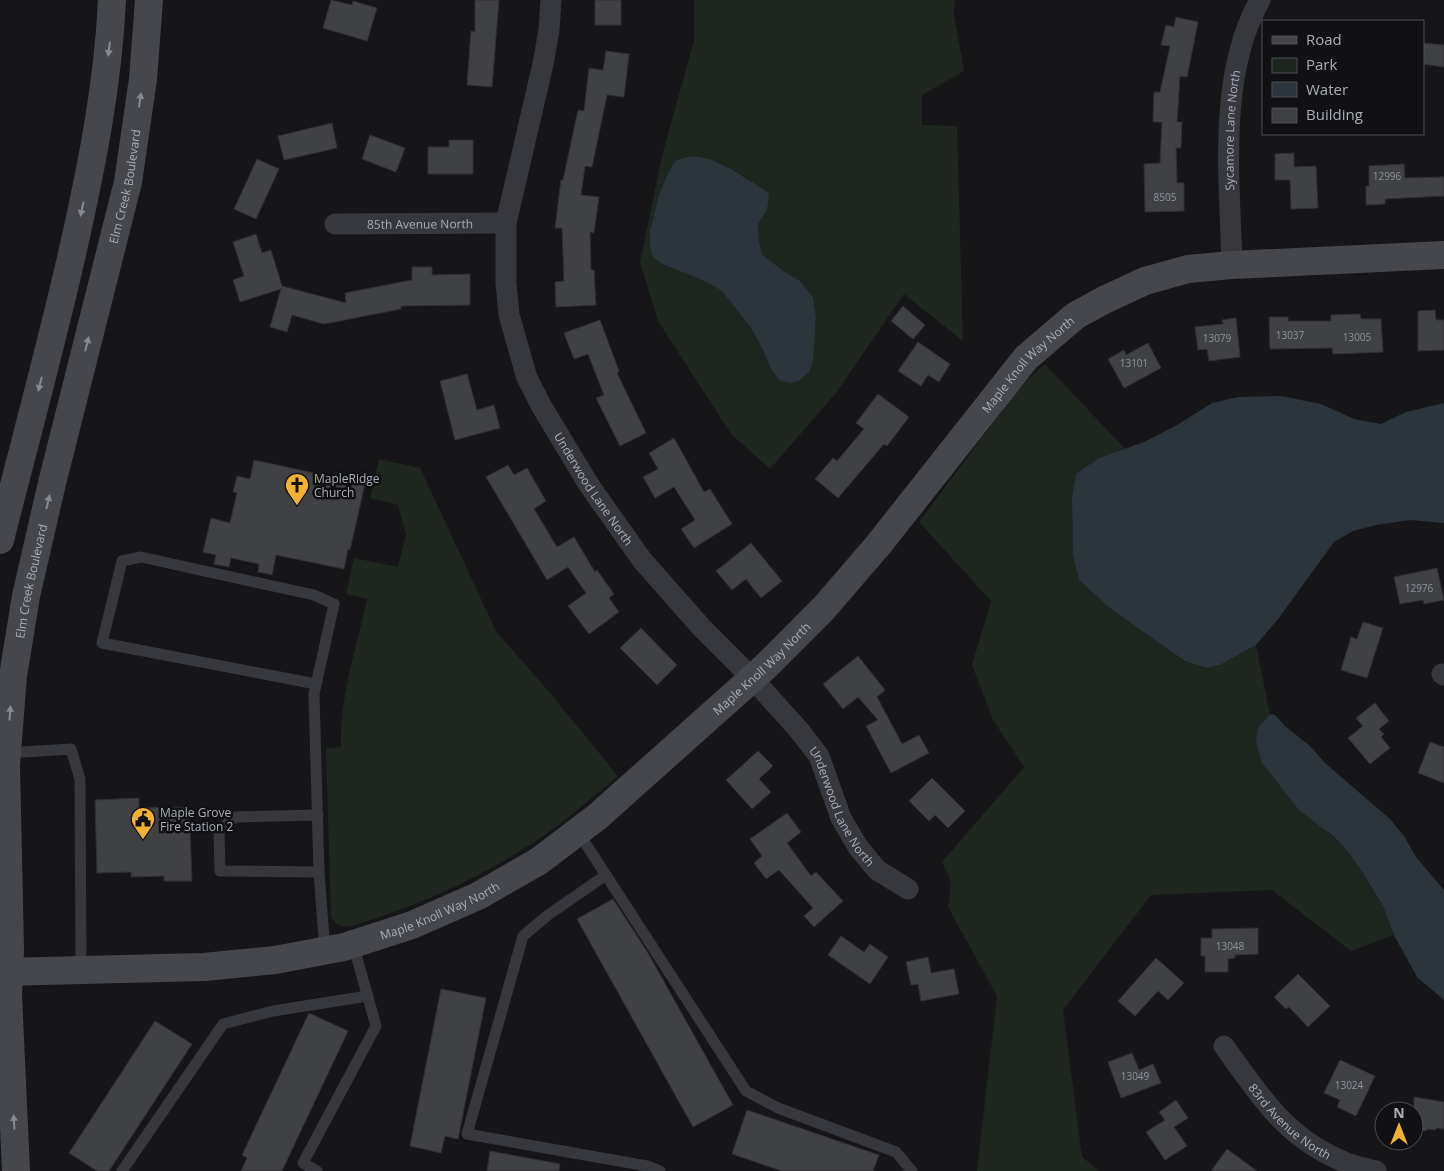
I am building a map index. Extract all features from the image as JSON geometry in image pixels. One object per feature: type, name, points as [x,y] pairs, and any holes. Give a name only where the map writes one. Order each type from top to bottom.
[{"type":"main road","points":[[0,540],[63,292],[82,206],[100,116],[110,34],[112,0]]},
{"type":"main road","name":"Elm Creek Boulevard","points":[[16,1171],[8,994],[5,972],[6,765],[13,676],[26,596],[52,483],[128,182],[143,79],[149,0]]},
{"type":"main road","name":"Maple Knoll Way North","points":[[5,972],[204,967],[275,960],[353,944],[412,925],[478,896],[539,861],[578,832],[753,679],[824,608],[879,544],[1026,358],[1076,316],[1104,300],[1145,281],[1188,269],[1232,265],[1444,255]]},
{"type":"street","name":"Underwood Lane North","points":[[551,0],[549,30],[543,64],[506,223],[506,284],[509,315],[527,378],[542,407],[590,485],[642,560],[702,628],[753,679],[798,729],[819,756],[841,818],[858,847],[877,870],[908,889]]},
{"type":"street","name":"Sycamore Lane North","points":[[1232,265],[1229,152],[1231,103],[1239,55],[1260,0]]},
{"type":"street","name":"85th Avenue North","points":[[335,224],[506,223]]},
{"type":"street","name":"83rd Avenue North","points":[[1224,1046],[1257,1093],[1284,1124],[1311,1146],[1343,1162],[1376,1171]]},
{"type":"lane","points":[[316,684],[102,643],[122,561],[141,557],[314,594],[334,604],[314,694],[319,872],[325,950]]},
{"type":"lane","points":[[7,753],[71,750],[80,779],[81,970]]},
{"type":"lane","points":[[318,816],[235,817],[219,830],[220,871],[319,872]]},
{"type":"lane","points":[[578,832],[746,1091],[778,1108],[896,1152],[912,1171]]},
{"type":"lane","points":[[606,875],[548,915],[523,936],[467,1134],[647,1166],[660,1171]]},
{"type":"lane","points":[[317,1171],[303,1163],[376,1026],[353,944]]},
{"type":"lane","points":[[122,1171],[223,1024],[273,1011],[368,996]]},
{"type":"green space","points":[[694,0],[955,0],[954,14],[964,71],[922,95],[922,125],[957,126],[963,341],[904,294],[836,393],[770,469],[731,434],[658,321],[640,262],[663,152],[694,41]],"holes":[[[710,159],[749,179],[767,210],[758,224],[758,237],[762,254],[800,281],[813,297],[816,317],[814,339],[771,369],[751,328],[722,291],[700,279],[664,265],[650,231],[659,195],[668,173]]]},
{"type":"green space","points":[[1045,364],[1125,449],[1099,458],[1072,498],[1073,555],[1164,646],[1185,661],[1206,668],[1220,665],[1256,645],[1270,714],[1258,727],[1272,777],[1344,847],[1383,906],[1394,935],[1351,951],[1272,890],[1151,895],[1063,1010],[1082,1157],[1100,1171],[977,1171],[997,996],[948,907],[951,882],[942,862],[1024,767],[993,720],[972,665],[991,601],[919,522],[1020,387]]},
{"type":"green space","points":[[379,459],[420,468],[496,631],[618,776],[556,827],[483,872],[406,908],[352,926],[345,926],[337,924],[331,917],[326,748],[341,747],[343,710],[349,673],[367,599],[346,594],[354,558],[398,567],[406,535],[398,505],[370,498]]},
{"type":"water","points":[[691,156],[710,159],[733,170],[769,193],[767,210],[758,224],[758,237],[762,254],[800,281],[813,297],[816,317],[813,361],[809,372],[799,381],[789,383],[779,380],[771,369],[751,328],[722,291],[700,279],[664,265],[653,257],[650,246],[650,231],[659,195],[675,161]]},
{"type":"water","points":[[1281,396],[1321,404],[1354,419],[1381,424],[1406,412],[1444,403],[1444,523],[1410,520],[1376,525],[1353,531],[1334,542],[1278,619],[1256,645],[1220,665],[1206,668],[1185,661],[1110,608],[1079,580],[1073,555],[1072,498],[1076,474],[1099,458],[1144,442],[1177,425],[1212,403],[1238,397]]},
{"type":"water","points":[[1270,714],[1275,715],[1285,726],[1310,746],[1325,763],[1390,819],[1404,836],[1416,857],[1444,890],[1444,1000],[1417,977],[1394,935],[1383,906],[1344,847],[1333,836],[1299,810],[1262,763],[1256,742],[1258,727]]},
{"type":"building","points":[[331,0],[352,5],[353,1],[377,8],[367,41],[323,28]]},
{"type":"building","points":[[475,0],[499,0],[492,87],[467,85],[471,31],[475,32]]},
{"type":"building","points":[[595,0],[621,0],[621,25],[595,25]]},
{"type":"building","points":[[1176,17],[1198,22],[1187,77],[1180,76],[1177,122],[1182,122],[1181,148],[1176,148],[1177,183],[1184,183],[1184,211],[1145,212],[1144,164],[1160,163],[1162,122],[1153,122],[1154,92],[1160,92],[1170,46],[1161,45],[1166,25],[1174,27]]},
{"type":"building","points":[[1424,43],[1444,45],[1444,67],[1424,64]]},
{"type":"building","points":[[606,51],[629,54],[624,97],[607,95],[592,167],[585,166],[581,195],[599,197],[594,233],[590,232],[591,270],[594,270],[596,305],[556,307],[555,282],[564,281],[562,228],[555,228],[561,180],[563,180],[578,110],[584,111],[589,68],[603,70]]},
{"type":"building","points":[[332,123],[337,148],[284,160],[278,136]]},
{"type":"building","points":[[370,135],[405,148],[396,172],[362,159]]},
{"type":"building","points":[[449,140],[473,140],[473,174],[428,174],[428,147],[449,147]]},
{"type":"building","points":[[1294,153],[1294,167],[1316,166],[1318,208],[1291,209],[1290,180],[1275,180],[1275,154]]},
{"type":"building","points":[[257,159],[279,169],[256,219],[234,209]]},
{"type":"building","points":[[1404,164],[1405,178],[1444,177],[1444,196],[1385,199],[1385,204],[1366,205],[1366,186],[1369,186],[1369,166]]},
{"type":"building","points":[[256,234],[262,253],[271,250],[282,286],[346,303],[345,293],[412,280],[412,267],[432,267],[432,275],[470,274],[470,305],[401,306],[401,309],[324,324],[292,315],[287,332],[270,327],[281,289],[240,302],[233,280],[244,276],[233,242]]},
{"type":"building","points":[[903,306],[925,325],[913,339],[891,321]]},
{"type":"building","points":[[1435,310],[1436,320],[1444,320],[1444,350],[1418,351],[1418,311]]},
{"type":"building","points":[[1360,314],[1361,319],[1381,319],[1383,352],[1333,354],[1332,348],[1270,349],[1269,317],[1288,317],[1288,321],[1331,321],[1331,315]]},
{"type":"building","points":[[1236,318],[1240,357],[1209,361],[1207,349],[1198,350],[1195,327],[1223,324],[1222,320]]},
{"type":"building","points":[[600,320],[619,371],[617,373],[646,433],[620,446],[596,398],[604,395],[588,354],[574,359],[564,333]]},
{"type":"building","points":[[918,342],[950,364],[939,382],[928,375],[921,386],[898,371]]},
{"type":"building","points":[[1148,343],[1161,368],[1124,388],[1108,359],[1124,350],[1126,355]]},
{"type":"building","points":[[467,374],[477,410],[494,405],[500,428],[455,440],[440,381]]},
{"type":"building","points":[[878,394],[909,417],[887,446],[884,444],[838,498],[815,479],[833,458],[837,461],[864,429],[856,423]]},
{"type":"building","points":[[674,438],[704,492],[710,489],[732,524],[694,548],[681,529],[695,520],[674,487],[655,498],[643,477],[658,469],[649,453]]},
{"type":"building","name":"MapleRidge Church","points":[[254,460],[365,484],[344,569],[276,555],[272,575],[258,572],[259,564],[231,558],[229,567],[214,564],[216,555],[203,552],[211,518],[230,523],[237,493],[233,492],[237,476],[250,479]]},
{"type":"building","points":[[508,465],[514,475],[527,468],[546,501],[534,509],[557,547],[574,537],[595,572],[597,570],[614,594],[609,598],[619,612],[589,634],[568,606],[586,593],[568,567],[547,580],[486,477]]},
{"type":"building","points":[[751,543],[782,581],[761,598],[746,579],[732,590],[716,571]]},
{"type":"building","points":[[1437,568],[1444,600],[1424,604],[1423,600],[1400,604],[1394,577]]},
{"type":"building","points":[[1363,622],[1383,628],[1367,678],[1341,670],[1351,637],[1357,639]]},
{"type":"building","points":[[641,628],[677,665],[657,685],[620,648]]},
{"type":"building","points":[[858,656],[885,690],[877,697],[902,744],[919,735],[929,753],[891,773],[866,726],[878,720],[858,697],[843,709],[823,684]]},
{"type":"building","points":[[1375,703],[1389,721],[1379,729],[1384,734],[1381,737],[1390,748],[1370,764],[1348,738],[1363,726],[1356,718]]},
{"type":"building","points":[[1430,742],[1444,747],[1444,783],[1418,773]]},
{"type":"building","points":[[758,751],[773,766],[759,779],[771,792],[752,809],[726,780]]},
{"type":"building","points":[[932,778],[965,811],[948,828],[935,815],[929,821],[909,801]]},
{"type":"building","name":"Maple Grove Fire Station 2","points":[[139,798],[139,808],[189,807],[192,881],[164,881],[164,876],[131,877],[131,872],[97,873],[95,800]]},
{"type":"building","points":[[787,813],[801,832],[787,843],[811,876],[816,872],[843,901],[814,927],[804,916],[813,908],[779,870],[766,879],[754,863],[762,856],[750,839]]},
{"type":"building","points":[[613,899],[648,953],[733,1105],[693,1127],[577,919]]},
{"type":"building","points":[[1258,928],[1258,954],[1235,955],[1235,958],[1228,959],[1228,972],[1205,972],[1205,956],[1201,956],[1201,938],[1212,938],[1212,929]]},
{"type":"building","points":[[841,936],[864,952],[870,944],[888,957],[870,984],[828,955]]},
{"type":"building","points":[[928,957],[931,973],[954,969],[959,994],[921,1001],[918,984],[911,985],[906,962]]},
{"type":"building","points":[[1156,958],[1184,983],[1168,1000],[1158,991],[1135,1016],[1118,1001]]},
{"type":"building","points":[[1298,974],[1330,1006],[1308,1027],[1289,1007],[1286,1009],[1274,997]]},
{"type":"building","points":[[441,989],[486,998],[458,1139],[445,1136],[441,1153],[410,1146]]},
{"type":"building","points":[[309,1013],[348,1031],[282,1171],[241,1171],[247,1158],[242,1155]]},
{"type":"building","points":[[155,1021],[192,1044],[109,1171],[97,1171],[69,1153]]},
{"type":"building","points":[[1132,1053],[1139,1070],[1153,1064],[1161,1083],[1121,1098],[1108,1062]]},
{"type":"building","points":[[1340,1060],[1375,1076],[1356,1116],[1337,1107],[1340,1100],[1324,1093]]},
{"type":"building","points":[[1414,1097],[1444,1102],[1444,1129],[1436,1128],[1436,1130],[1424,1131],[1424,1101],[1414,1101]]},
{"type":"building","points":[[1176,1100],[1188,1118],[1174,1127],[1187,1146],[1165,1160],[1146,1132],[1165,1120],[1159,1112]]},
{"type":"building","points":[[747,1110],[879,1155],[873,1171],[782,1171],[732,1154]]},
{"type":"building","points":[[1227,1149],[1257,1171],[1211,1171]]},
{"type":"building","points":[[490,1151],[560,1164],[559,1171],[487,1171]]},
{"type":"place","name":"MapleRidge Church","points":[[297,506]]},
{"type":"place","name":"Maple Grove Fire Station 2","points":[[143,840]]}]
